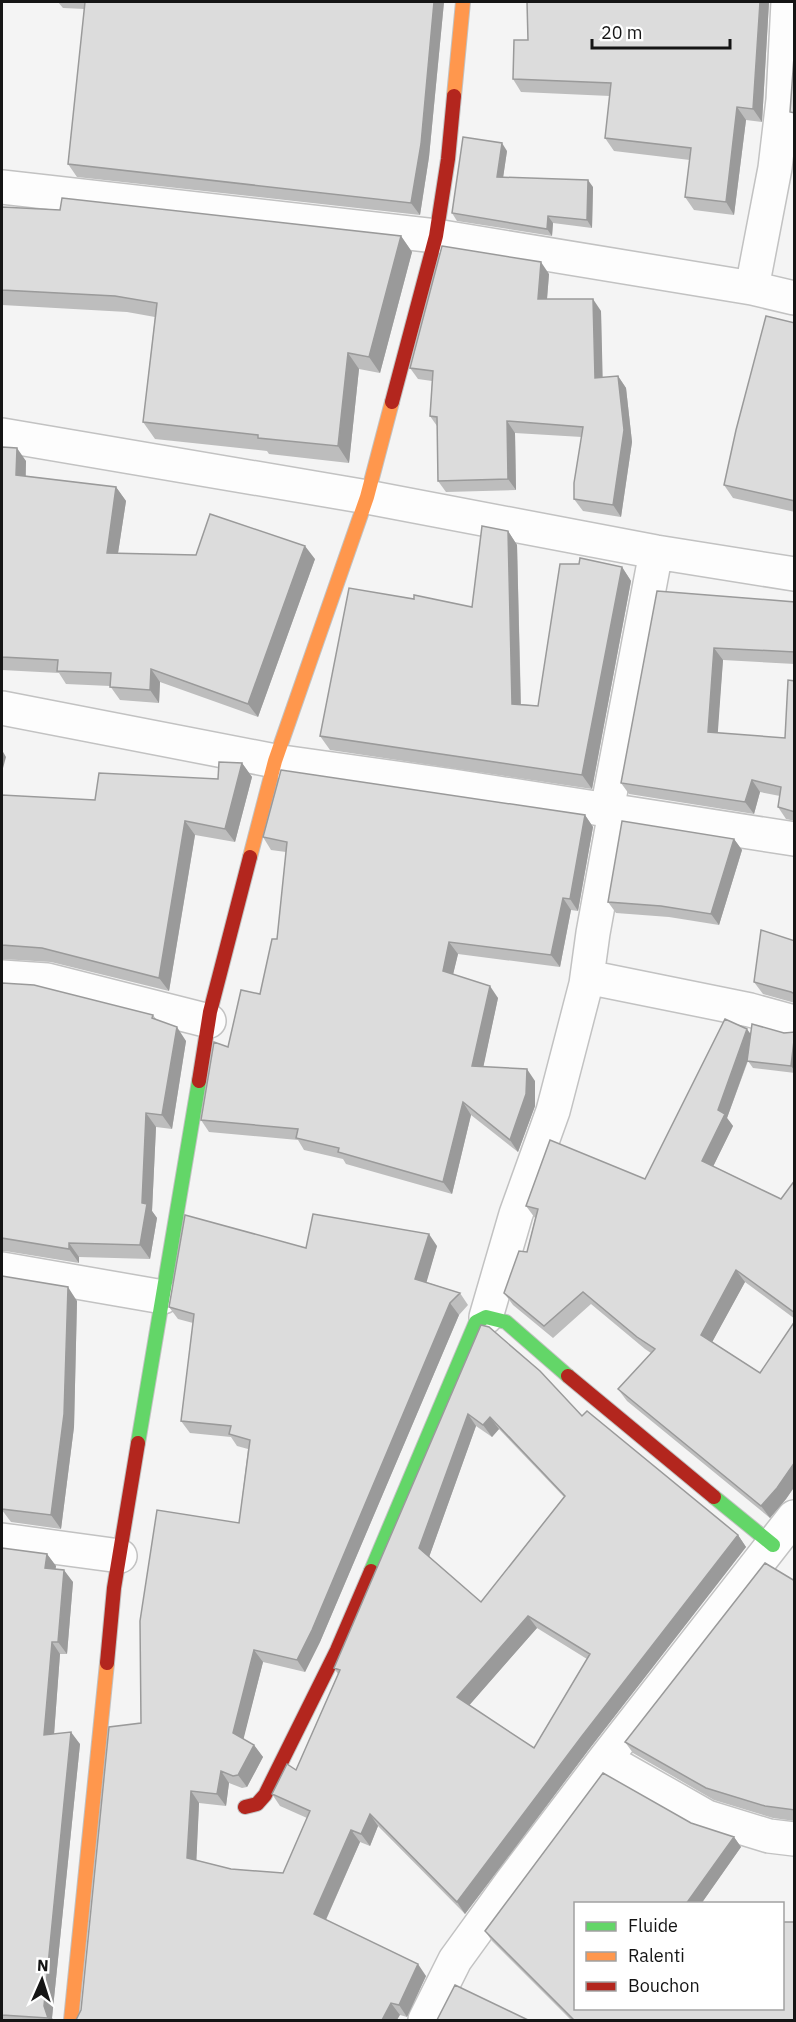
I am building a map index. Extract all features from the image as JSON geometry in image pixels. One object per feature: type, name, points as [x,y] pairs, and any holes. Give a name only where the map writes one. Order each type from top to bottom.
[{"type":"street","points":[[71,2020],[114,1588],[209,1021],[275,761],[367,497],[436,236],[448,159],[463,2]]},
{"type":"street","points":[[752,288],[775,168],[783,100],[788,2]]},
{"type":"street","points":[[2,187],[436,236],[795,297]]},
{"type":"street","points":[[2,435],[367,497],[656,552],[795,574]]},
{"type":"street","points":[[486,1317],[516,1214],[553,1111],[587,977],[611,811],[656,552]]},
{"type":"street","points":[[2,708],[275,761],[795,839]]},
{"type":"street","points":[[2,977],[47,980],[209,1021]]},
{"type":"street","points":[[587,977],[750,1010],[795,1022]]},
{"type":"street","points":[[2,1269],[163,1297]]},
{"type":"street","points":[[245,1807],[257,1804],[264,1796],[337,1650],[476,1322],[486,1317],[507,1322],[589,1394],[773,1545]]},
{"type":"street","points":[[425,2020],[455,1960],[513,1880],[795,1517]]},
{"type":"street","points":[[2,1540],[120,1556]]},
{"type":"street","points":[[605,1759],[707,1817],[769,1836],[795,1839]]},
{"type":"building","points":[[85,2],[434,2],[421,144],[411,203],[68,164]]},
{"type":"building","points":[[527,2],[760,2],[753,109],[737,107],[726,202],[685,197],[691,148],[605,138],[611,83],[513,79],[514,40],[528,40]]},
{"type":"building","points":[[795,43],[795,113],[790,112]]},
{"type":"building","points":[[463,137],[502,143],[497,177],[588,180],[587,220],[548,216],[547,229],[452,213]]},
{"type":"building","points":[[62,198],[401,236],[369,357],[348,353],[338,446],[258,438],[258,435],[143,422],[157,303],[115,296],[2,290],[2,207],[60,210]]},
{"type":"building","points":[[442,246],[541,262],[538,299],[593,299],[595,378],[618,376],[624,430],[613,505],[574,499],[574,483],[583,427],[507,421],[508,479],[438,481],[437,417],[430,416],[433,371],[410,368]]},
{"type":"building","points":[[766,316],[795,323],[795,501],[724,485]]},
{"type":"building","points":[[2,447],[17,448],[16,475],[116,487],[107,553],[196,555],[210,514],[305,546],[248,704],[151,669],[150,690],[110,687],[111,673],[57,671],[58,660],[2,657]]},
{"type":"building","points":[[482,526],[508,531],[512,704],[538,706],[560,564],[579,564],[580,558],[622,567],[582,775],[320,736],[349,588],[414,599],[414,595],[472,607]]},
{"type":"building","points":[[657,591],[795,602],[795,652],[714,648],[708,732],[785,738],[788,680],[795,681],[795,812],[778,807],[781,787],[752,780],[745,802],[621,783]]},
{"type":"building","points":[[219,762],[242,763],[225,829],[185,821],[159,978],[42,948],[2,945],[2,795],[95,800],[99,773],[218,779]]},
{"type":"building","points":[[281,770],[585,815],[570,899],[563,898],[551,955],[449,942],[443,971],[490,986],[472,1066],[527,1069],[526,1094],[510,1140],[463,1102],[443,1182],[338,1152],[339,1148],[296,1138],[298,1129],[201,1120],[214,1042],[228,1047],[241,990],[260,994],[272,939],[277,939],[287,842],[263,837]]},
{"type":"building","points":[[622,821],[734,839],[711,914],[661,906],[608,902]]},
{"type":"building","points":[[761,930],[795,941],[795,994],[754,982]]},
{"type":"building","points":[[2,983],[34,985],[153,1015],[152,1018],[177,1027],[162,1115],[146,1113],[142,1203],[147,1204],[140,1245],[69,1243],[69,1249],[2,1238]]},
{"type":"building","points":[[725,1019],[747,1029],[718,1110],[725,1114],[702,1161],[781,1199],[795,1180],[795,1313],[736,1270],[701,1335],[760,1373],[795,1321],[795,1462],[761,1506],[618,1389],[655,1349],[583,1292],[544,1326],[504,1293],[519,1251],[527,1252],[538,1209],[526,1206],[550,1140],[645,1179]]},
{"type":"building","points":[[752,1024],[784,1033],[795,1032],[791,1066],[747,1061]]},
{"type":"building","points":[[313,1214],[429,1234],[415,1279],[460,1293],[450,1303],[312,1630],[297,1660],[254,1650],[233,1733],[254,1745],[238,1775],[233,1776],[221,1771],[217,1794],[191,1791],[187,1858],[231,1869],[283,1873],[310,1811],[272,1794],[287,1764],[296,1770],[340,1670],[334,1668],[481,1325],[489,1327],[540,1371],[582,1416],[587,1411],[738,1535],[457,1902],[370,1814],[361,1834],[351,1830],[314,1914],[418,1964],[399,2005],[391,2003],[382,2020],[76,2020],[81,2010],[109,1727],[141,1723],[140,1621],[157,1510],[239,1523],[250,1440],[229,1434],[231,1426],[181,1421],[194,1314],[169,1307],[185,1215],[306,1248]],"holes":[[[468,1414],[483,1425],[490,1417],[565,1496],[481,1602],[419,1548]],[[528,1616],[590,1654],[534,1748],[457,1697]]]},
{"type":"building","points":[[2,1276],[68,1287],[64,1414],[51,1515],[2,1509]]},
{"type":"building","points":[[2,1548],[47,1554],[45,1568],[64,1570],[58,1642],[52,1642],[44,1735],[71,1732],[44,2006],[48,2018],[2,2015]]},
{"type":"building","points":[[765,1563],[795,1581],[795,1810],[765,1806],[706,1788],[625,1742]]},
{"type":"building","points":[[603,1773],[691,1823],[734,1837],[687,1902],[574,1902],[574,2010],[784,2010],[784,1922],[795,1922],[795,2020],[574,2020],[485,1931]]},
{"type":"building","points":[[455,1985],[528,2020],[437,2020]]},
{"type":"traffic: fast","points":[[138,1443],[199,1081]]},
{"type":"traffic: fast","points":[[371,1571],[476,1322],[486,1317],[506,1322],[568,1376]]},
{"type":"traffic: fast","points":[[714,1497],[773,1545]]},
{"type":"traffic: slow","points":[[454,96],[463,2]]},
{"type":"traffic: slow","points":[[250,857],[275,761],[367,497],[392,402]]},
{"type":"traffic: slow","points":[[71,2020],[107,1663]]},
{"type":"traffic: jam","points":[[392,402],[436,236],[448,159],[454,96]]},
{"type":"traffic: jam","points":[[199,1081],[210,1012],[250,857]]},
{"type":"traffic: jam","points":[[568,1376],[714,1497]]},
{"type":"traffic: jam","points":[[107,1663],[114,1588],[138,1443]]},
{"type":"traffic: jam","points":[[245,1807],[257,1804],[265,1795],[337,1650],[371,1571]]}]
